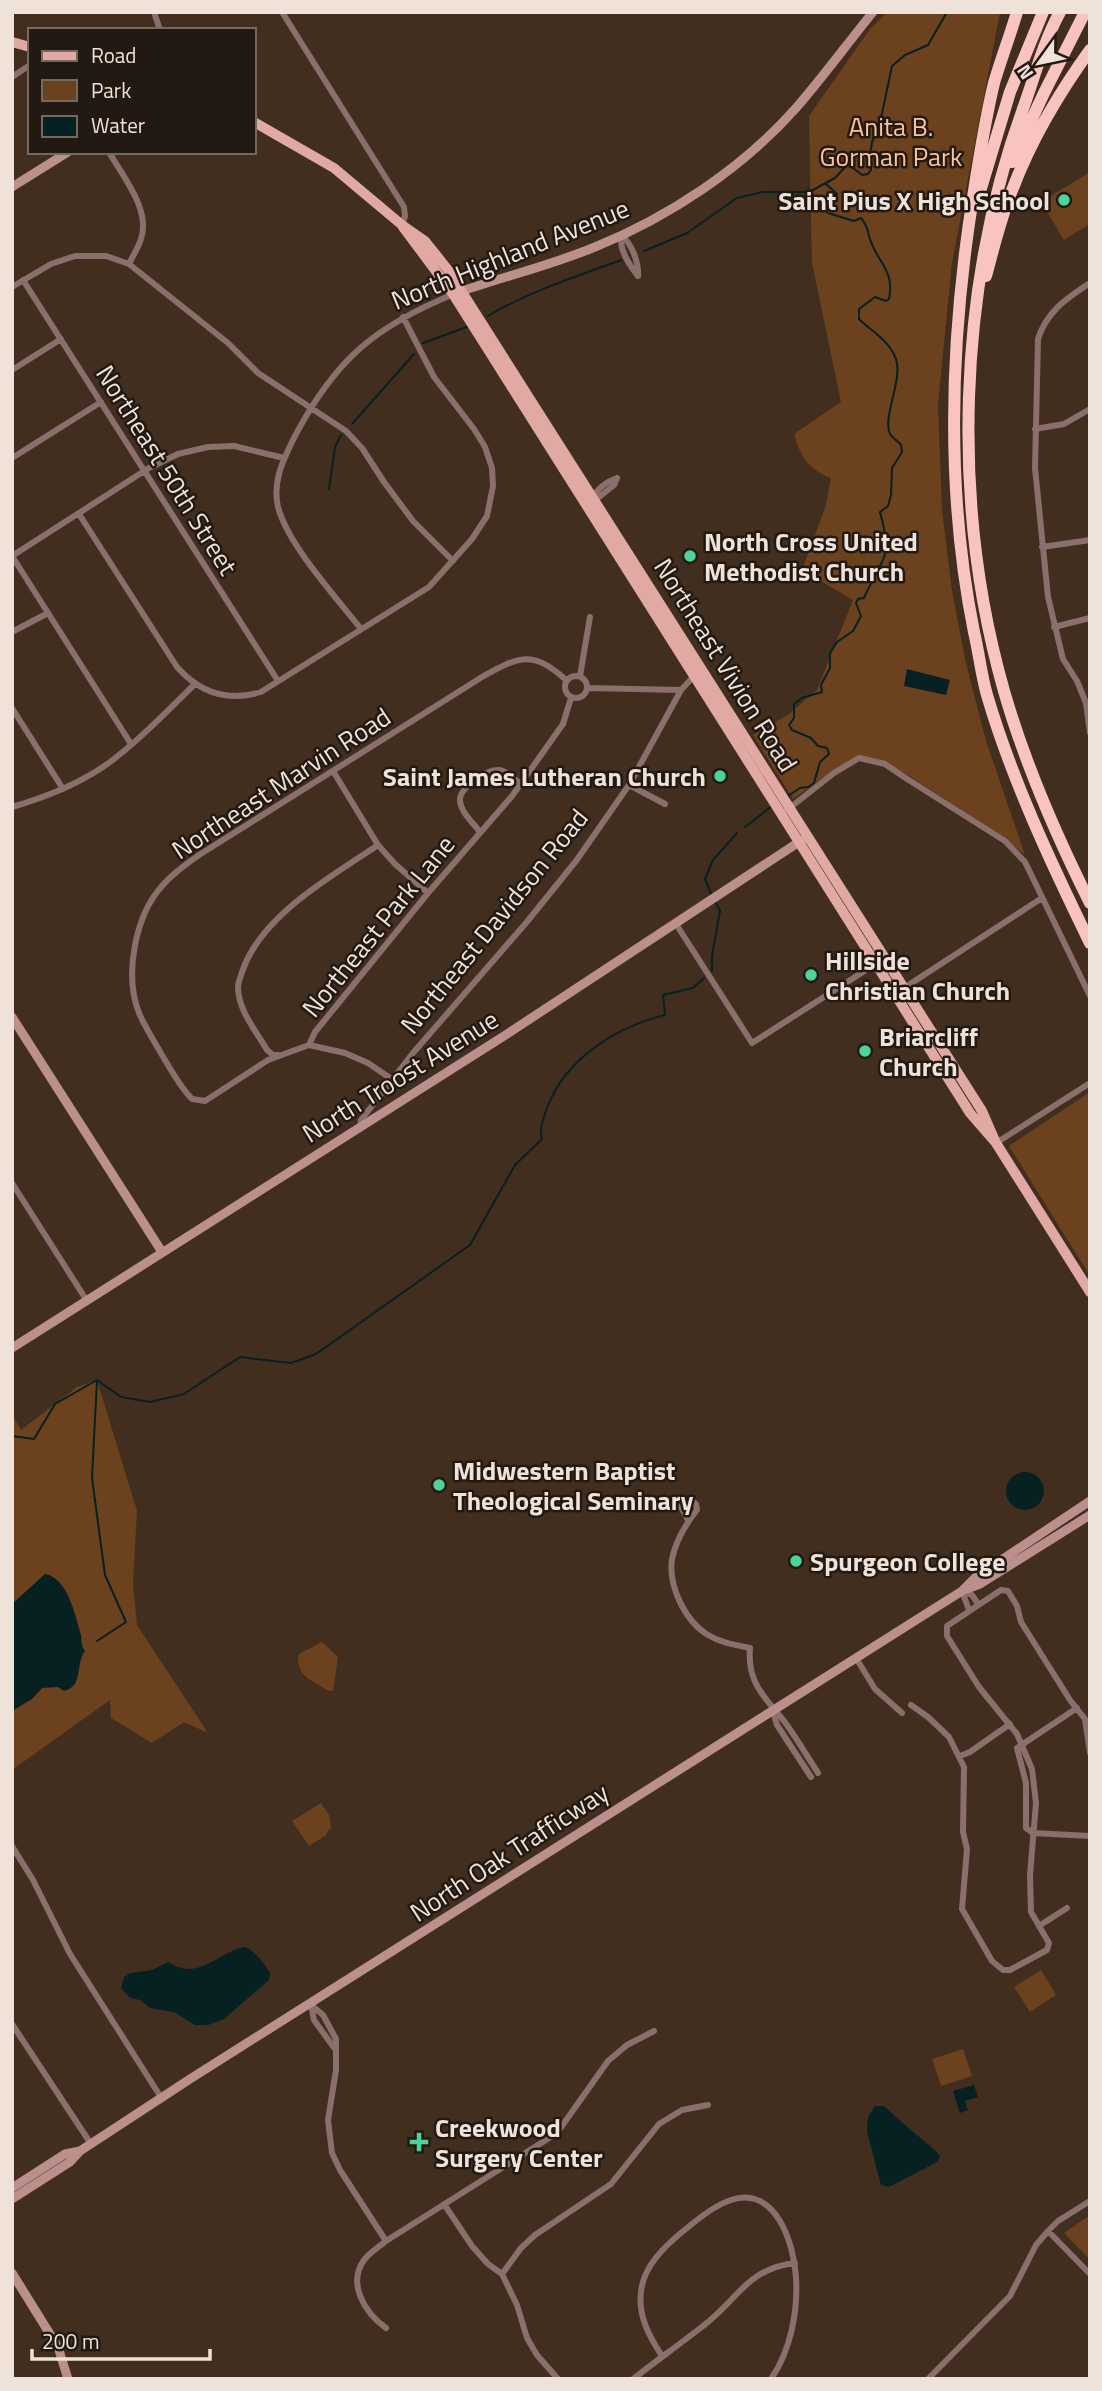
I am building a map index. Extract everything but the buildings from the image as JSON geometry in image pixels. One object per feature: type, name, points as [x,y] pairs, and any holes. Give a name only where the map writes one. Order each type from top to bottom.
[{"type":"highway","points":[[1017,12],[995,82],[967,232],[956,335],[953,441],[958,528],[965,586],[987,692],[1015,778],[1090,943]]},
{"type":"highway","points":[[967,232],[1010,92],[1043,12]]},
{"type":"highway","points":[[1060,12],[1010,143],[983,249],[969,382],[970,451],[973,514],[989,630],[1004,691],[1056,831],[1090,903]]},
{"type":"highway","points":[[996,190],[1085,12]]},
{"type":"highway","points":[[978,303],[1012,189],[1056,101],[1090,50]]},
{"type":"main road","name":"Northeast Vivion Road","points":[[256,123],[334,168],[402,225],[458,293],[589,500],[625,548],[698,673]]},
{"type":"main road","name":"Northeast Vivion Road","points":[[589,500],[611,544],[698,673],[881,961],[971,1113],[996,1143],[1090,1292]]},
{"type":"main road","points":[[611,544],[625,548]]},
{"type":"main road","name":"Northeast Vivion Road","points":[[881,961],[904,988],[982,1111],[996,1143]]},
{"type":"street","points":[[282,12],[404,207],[402,225]]},
{"type":"street","name":"North Highland Avenue","points":[[362,629],[288,531],[279,510],[276,487],[284,458],[328,381],[355,353],[402,317],[458,293],[569,257],[622,236],[704,188],[754,149],[796,108],[873,12]]},
{"type":"street","points":[[12,77],[28,66]]},
{"type":"street","points":[[12,187],[65,154]]},
{"type":"street","points":[[110,154],[139,205],[143,222],[142,238],[129,264]]},
{"type":"street","points":[[622,236],[627,239],[639,266],[638,276],[620,242],[622,236]]},
{"type":"street","points":[[12,287],[51,264],[75,256],[106,256],[129,264],[228,344],[258,373],[354,438],[413,521],[453,561]]},
{"type":"street","name":"Northeast 50th Street","points":[[23,280],[278,681]]},
{"type":"street","points":[[1090,283],[1058,306],[1046,320],[1038,339],[1035,429],[1035,468],[1042,547],[1054,627],[1063,659],[1077,681],[1086,704],[1090,733]]},
{"type":"street","points":[[79,514],[177,667],[195,684],[220,695],[246,696],[261,692],[429,587],[472,539],[487,516],[493,478],[489,457],[474,429],[435,377],[402,317]]},
{"type":"street","points":[[12,370],[61,339]]},
{"type":"street","points":[[12,458],[101,402]]},
{"type":"street","points":[[1035,429],[1064,424],[1090,410]]},
{"type":"street","points":[[131,744],[12,556],[144,471],[178,454],[208,447],[246,447],[284,458]]},
{"type":"street","points":[[1042,547],[1090,540]]},
{"type":"street","points":[[12,632],[48,613]]},
{"type":"street","points":[[580,676],[590,617]]},
{"type":"street","points":[[1054,627],[1090,618]]},
{"type":"street","name":"Northeast Marvin Road","points":[[282,1054],[268,1060],[205,1101],[192,1099],[181,1086],[138,1011],[132,982],[133,953],[139,925],[160,887],[189,862],[482,677],[515,660],[542,662],[566,680]]},
{"type":"street","name":"Northeast Davidson Road","points":[[360,1127],[361,1120],[413,1053],[552,892],[629,785],[681,690],[698,673]]},
{"type":"street","points":[[587,688],[585,680],[580,676],[572,676],[566,680],[565,690],[571,698],[579,697],[587,688],[681,690]]},
{"type":"street","points":[[12,807],[63,789],[101,768],[195,684]]},
{"type":"street","name":"Northeast Park Lane","points":[[309,1045],[316,1032],[428,893],[521,784],[563,724],[571,698]]},
{"type":"street","points":[[12,708],[63,789]]},
{"type":"street","points":[[786,811],[834,773],[859,758],[885,765],[1005,841],[1025,862],[1090,996]]},
{"type":"street","name":"Northeast Park Lane","points":[[480,832],[461,805],[460,796],[464,789],[485,774],[499,769],[521,784]]},
{"type":"street","points":[[333,771],[378,845],[428,893]]},
{"type":"street","points":[[629,785],[666,804]]},
{"type":"street","name":"North Troost Avenue","points":[[12,1348],[676,924],[803,839]]},
{"type":"street","points":[[378,845],[306,894],[271,926],[247,957],[238,986],[242,1007],[267,1050],[275,1055],[309,1045],[345,1053],[368,1063],[393,1080]]},
{"type":"street","points":[[904,988],[1042,898]]},
{"type":"street","points":[[676,924],[752,1043],[881,961]]},
{"type":"street","points":[[12,1017],[162,1252]]},
{"type":"street","points":[[996,1143],[1090,1083]]},
{"type":"street","points":[[12,1183],[87,1301]]},
{"type":"street","name":"North Oak Trafficway","points":[[962,1591],[976,1577],[1090,1501]]},
{"type":"street","name":"North Oak Trafficway","points":[[12,2199],[71,2162],[80,2151],[310,2004],[962,1591],[980,1584],[1090,1515]]},
{"type":"street","points":[[688,1520],[672,1560],[673,1580],[680,1601],[697,1627],[709,1636],[725,1643],[750,1648],[752,1676],[757,1688],[818,1773]]},
{"type":"street","points":[[911,1705],[949,1737],[960,1756],[965,1777],[963,1832],[967,1849],[962,1909],[992,1961],[1003,1970],[1010,1970],[1046,1950],[1049,1944],[1031,1912],[1030,1875],[1036,1803],[1032,1769],[1010,1724],[979,1686],[947,1636],[947,1626],[1002,1590],[1008,1591],[1017,1606],[1021,1622],[1085,1718],[1090,1753]]},
{"type":"street","points":[[962,1591],[972,1595],[978,1604]]},
{"type":"street","points":[[962,1591],[969,1610]]},
{"type":"street","points":[[856,1658],[875,1689],[902,1713]]},
{"type":"street","points":[[1077,1708],[1021,1744],[1016,1754],[1026,1783],[1026,1828],[1034,1833],[1090,1836]]},
{"type":"street","points":[[773,1711],[777,1725],[811,1777]]},
{"type":"street","points":[[960,1756],[1010,1724]]},
{"type":"street","points":[[12,1846],[33,1880],[70,1954],[162,2098]]},
{"type":"street","points":[[1039,1926],[1067,1908]]},
{"type":"street","points":[[310,2004],[323,2015],[336,2039],[336,2070],[328,2120],[332,2152],[340,2170],[386,2241]]},
{"type":"street","points":[[12,2024],[91,2144]]},
{"type":"street","points":[[386,2328],[374,2320],[360,2298],[358,2283],[363,2261],[386,2241],[556,2133],[608,2061],[627,2045],[654,2031]]},
{"type":"street","points":[[502,2274],[521,2248],[535,2235],[611,2184],[659,2124],[682,2110],[708,2105]]},
{"type":"street","name":"North Oak Trafficway","points":[[12,2188],[65,2154],[80,2151]]},
{"type":"street","points":[[662,2356],[649,2336],[642,2313],[640,2299],[646,2272],[678,2236],[708,2213],[733,2199],[746,2198],[761,2202],[771,2210],[786,2230],[795,2263],[797,2302],[785,2352],[771,2379]]},
{"type":"street","points":[[928,2379],[1010,2296],[1036,2245],[1048,2231],[1058,2221],[1090,2201]]},
{"type":"street","points":[[444,2204],[471,2246],[502,2274],[517,2305],[527,2338],[537,2355],[558,2379]]},
{"type":"street","points":[[1048,2231],[1090,2274]]},
{"type":"street","points":[[634,2379],[706,2325],[756,2276],[772,2267],[795,2263]]},
{"type":"street","points":[[12,2273],[58,2347],[68,2379]]},
{"type":"green space","name":"Anita B. Gorman Park","points":[[887,12],[1000,12],[952,263],[938,404],[942,510],[952,591],[966,663],[986,741],[1025,855],[1002,836],[908,775],[904,777],[885,764],[859,758],[793,799],[753,735],[789,714],[817,690],[853,600],[802,570],[825,508],[831,478],[806,461],[794,434],[841,402],[812,263],[809,116],[870,29]]},
{"type":"green space","points":[[1090,172],[1090,224],[1064,240],[1041,202]]},
{"type":"green space","points":[[1090,1092],[1090,1276],[1009,1146]]},
{"type":"green space","points":[[97,1380],[137,1511],[133,1583],[137,1625],[208,1733],[184,1722],[152,1743],[111,1718],[110,1700],[12,1770],[12,1415],[21,1430],[77,1387]]},
{"type":"green space","points":[[322,1642],[338,1657],[333,1691],[312,1681],[299,1667],[299,1654]]},
{"type":"green space","points":[[321,1803],[329,1815],[331,1827],[325,1836],[309,1846],[292,1821]]},
{"type":"green space","points":[[1041,1970],[1056,1995],[1030,2012],[1014,1987]]},
{"type":"green space","points":[[963,2049],[972,2076],[941,2086],[932,2059]]},
{"type":"green space","points":[[1090,2215],[1090,2260],[1064,2233]]},
{"type":"water","points":[[907,669],[950,680],[946,695],[904,686]]},
{"type":"water","points":[[1025,1472],[1039,1477],[1044,1491],[1039,1505],[1025,1510],[1011,1505],[1006,1491],[1011,1477]]},
{"type":"water","points":[[45,1574],[53,1577],[65,1590],[85,1651],[77,1680],[70,1688],[64,1691],[58,1687],[42,1688],[32,1699],[12,1711],[12,1604]]},
{"type":"water","points":[[246,1947],[265,1965],[270,1973],[269,1980],[224,2019],[208,2025],[195,2025],[174,2012],[150,2008],[140,2000],[130,1998],[121,1988],[124,1977],[131,1973],[152,1970],[168,1962],[179,1968],[200,1967],[236,1949]]},
{"type":"water","points":[[974,2085],[978,2097],[965,2101],[968,2110],[960,2113],[953,2091]]},
{"type":"water","points":[[875,2106],[884,2106],[938,2153],[940,2157],[937,2162],[889,2187],[881,2185],[867,2132],[868,2117]]},
{"type":"waterway","points":[[644,251],[687,233],[737,198],[763,192],[809,192],[835,178],[848,164],[862,175],[868,174],[871,170],[872,142],[880,123],[892,66],[905,55],[928,45],[947,12]]},
{"type":"waterway","points":[[788,796],[814,783],[820,762],[829,754],[827,748],[818,746],[811,738],[792,730],[789,725],[794,718],[794,704],[802,698],[822,692],[821,685],[830,668],[830,653],[837,642],[853,631],[861,616],[856,603],[858,599],[864,598],[884,557],[885,537],[880,512],[888,506],[892,468],[902,452],[901,445],[891,436],[888,427],[897,377],[896,359],[885,341],[859,319],[859,309],[875,297],[886,301],[889,299],[890,281],[861,218],[854,221],[828,213],[825,208],[829,200],[837,194],[825,183]]},
{"type":"waterway","points":[[488,316],[536,292],[621,260]]},
{"type":"waterway","points":[[423,343],[467,327]]},
{"type":"waterway","points":[[352,424],[414,354]]},
{"type":"waterway","points":[[329,489],[335,447],[341,435]]},
{"type":"waterway","points":[[745,827],[772,806]]},
{"type":"waterway","points":[[712,896],[705,879],[713,860],[737,833]]},
{"type":"waterway","points":[[712,971],[720,911],[715,901]]},
{"type":"waterway","points":[[12,1436],[34,1439],[55,1404],[97,1380],[121,1397],[150,1402],[184,1394],[240,1357],[291,1363],[316,1354],[470,1245],[515,1165],[542,1139],[541,1128],[547,1108],[566,1074],[579,1060],[611,1037],[647,1020],[665,1015],[663,995],[693,988],[704,978]]},
{"type":"waterway","points":[[97,1380],[92,1478],[105,1575],[126,1622],[97,1641]]},
{"type":"place","name":"Saint Pius X High School","points":[[1064,200]]},
{"type":"place","name":"North Cross United Methodist Church","points":[[690,556]]},
{"type":"place","name":"Saint James Lutheran Church","points":[[720,776]]},
{"type":"place","name":"Hillside Christian Church","points":[[811,975]]},
{"type":"place","name":"Briarcliff Church","points":[[865,1051]]},
{"type":"place","name":"Midwestern Baptist Theological Seminary","points":[[439,1485]]},
{"type":"place","name":"Spurgeon College","points":[[796,1561]]},
{"type":"place","name":"Creekwood Surgery Center","points":[[419,2142]]}]
